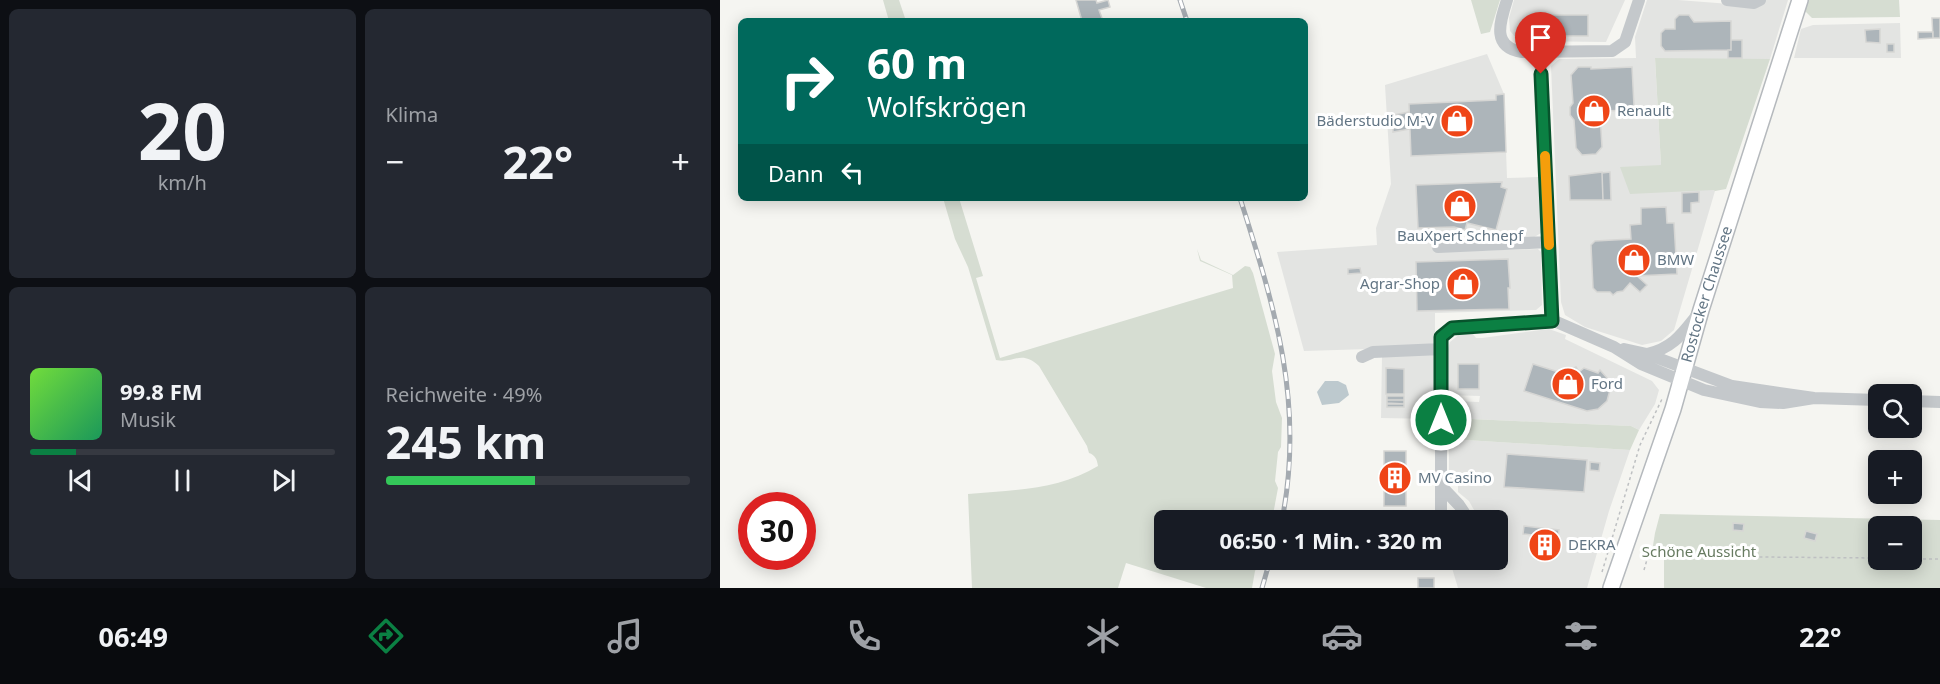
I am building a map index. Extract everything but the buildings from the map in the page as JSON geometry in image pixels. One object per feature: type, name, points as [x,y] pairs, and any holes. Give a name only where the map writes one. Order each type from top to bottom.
[{"type":"main road","name":"Rostocker Chaussee","points":[[1606,583],[1682,375],[1800,0]]},
{"type":"street","points":[[1507,0],[1500,23],[1504,45],[1513,50],[1540,52],[1612,51],[1625,42],[1639,0]]},
{"type":"street","points":[[1727,0],[1754,3],[1760,0]]},
{"type":"street","points":[[1540,52],[1552,321]]},
{"type":"street","points":[[1438,247],[1549,242]]},
{"type":"street","points":[[1647,354],[1659,352],[1678,339],[1701,310]]},
{"type":"street","points":[[1441,510],[1441,337],[1452,328],[1552,321],[1614,347],[1641,364],[1682,375]]},
{"type":"street","points":[[1614,347],[1647,354],[1704,390],[1760,402],[1783,403],[1814,398],[1868,400]]},
{"type":"street","points":[[1362,357],[1373,352],[1441,349]]},
{"type":"street","points":[[1922,401],[1940,402]]},
{"type":"street","points":[[1441,486],[1462,510]]},
{"type":"path","points":[[1606,583],[1640,445],[1663,397]]},
{"type":"path","points":[[1644,570],[1648,556],[1868,558]]},
{"type":"path","points":[[1922,559],[1940,559]]},
{"type":"shaded area","points":[[1514,0],[1625,0],[1606,42],[1519,41],[1510,31],[1509,18]]},
{"type":"shaded area","points":[[1647,0],[1730,4],[1731,0],[1788,0],[1770,59],[1655,59],[1661,165],[1715,191],[1674,330],[1661,341],[1642,345],[1585,327],[1565,315],[1561,302],[1551,66],[1559,59],[1636,58],[1635,37]]},
{"type":"shaded area","points":[[1900,23],[1901,58],[1794,58],[1801,29],[1813,25]]},
{"type":"shaded area","points":[[1487,54],[1504,94],[1507,178],[1538,177],[1541,233],[1531,239],[1506,240],[1505,232],[1454,235],[1453,242],[1437,252],[1538,249],[1541,252],[1542,305],[1536,310],[1435,313],[1435,347],[1304,351],[1277,252],[1377,245],[1376,228],[1391,184],[1385,85]]},
{"type":"shaded area","points":[[1549,329],[1566,335],[1565,339],[1652,381],[1659,390],[1655,404],[1639,430],[1631,426],[1449,418],[1449,401],[1479,402],[1480,396],[1448,395],[1450,342],[1460,334],[1473,334],[1476,338],[1482,338]]},
{"type":"shaded area","points":[[1435,353],[1435,419],[1381,418],[1382,356]]},
{"type":"shaded area","points":[[1325,381],[1338,381],[1346,385],[1349,395],[1339,403],[1322,405],[1317,392]]},
{"type":"shaded area","points":[[1449,439],[1630,450],[1609,511],[1587,588],[1458,588],[1453,570],[1508,570],[1508,510],[1474,510],[1469,501],[1458,492],[1458,480],[1449,480]]},
{"type":"green space","points":[[883,0],[899,0],[905,18],[888,18]]},
{"type":"green space","points":[[1471,0],[1500,0],[1490,32],[1481,34]]},
{"type":"green space","points":[[1807,0],[1899,0],[1900,17],[1812,18],[1804,10]]},
{"type":"green space","points":[[1655,58],[1770,59],[1726,189],[1630,194],[1620,167],[1661,165]]},
{"type":"green space","points":[[944,201],[960,201],[983,276],[976,278],[1000,358],[1233,288],[1232,275],[1200,261],[1197,249],[1201,260],[1233,275],[1245,266],[1250,267],[1275,354],[1272,371],[1276,402],[1282,418],[1281,447],[1278,452],[1275,481],[1278,488],[1274,510],[1154,510],[1154,570],[1256,570],[1252,588],[1206,588],[1126,563],[1118,588],[972,588],[968,494],[1019,490],[1052,484],[1068,480],[1098,466],[1039,366],[1027,358],[996,360],[968,267],[955,239]]},
{"type":"green space","points":[[1449,418],[1631,426],[1639,430],[1630,450],[1449,439]]},
{"type":"green space","name":"Schöne Aussicht","points":[[1660,514],[1868,518],[1868,570],[1922,570],[1922,520],[1940,520],[1940,588],[1664,588],[1664,559],[1651,558]]},
{"type":"railway","points":[[1180,0],[1186,18]]},
{"type":"railway","points":[[1241,201],[1265,278],[1283,357],[1290,436],[1283,510]]},
{"type":"railway","points":[[1262,588],[1267,570]]},
{"type":"slow traffic","points":[[1545,156],[1549,245]]},
{"type":"place","name":"Renault","points":[[1594,111]]},
{"type":"place","name":"Bäderstudio M-V","points":[[1457,121]]},
{"type":"place","name":"BauXpert Schnepf","points":[[1460,206]]},
{"type":"place","name":"BMW","points":[[1634,260]]},
{"type":"place","name":"Agrar-Shop","points":[[1463,284]]},
{"type":"place","name":"Ford","points":[[1568,384]]},
{"type":"place","name":"MV Casino","points":[[1395,478]]},
{"type":"place","name":"DEKRA","points":[[1545,545]]},
{"type":"route","points":[[1441,420],[1441,337],[1452,328],[1552,321],[1541,74]]}]
